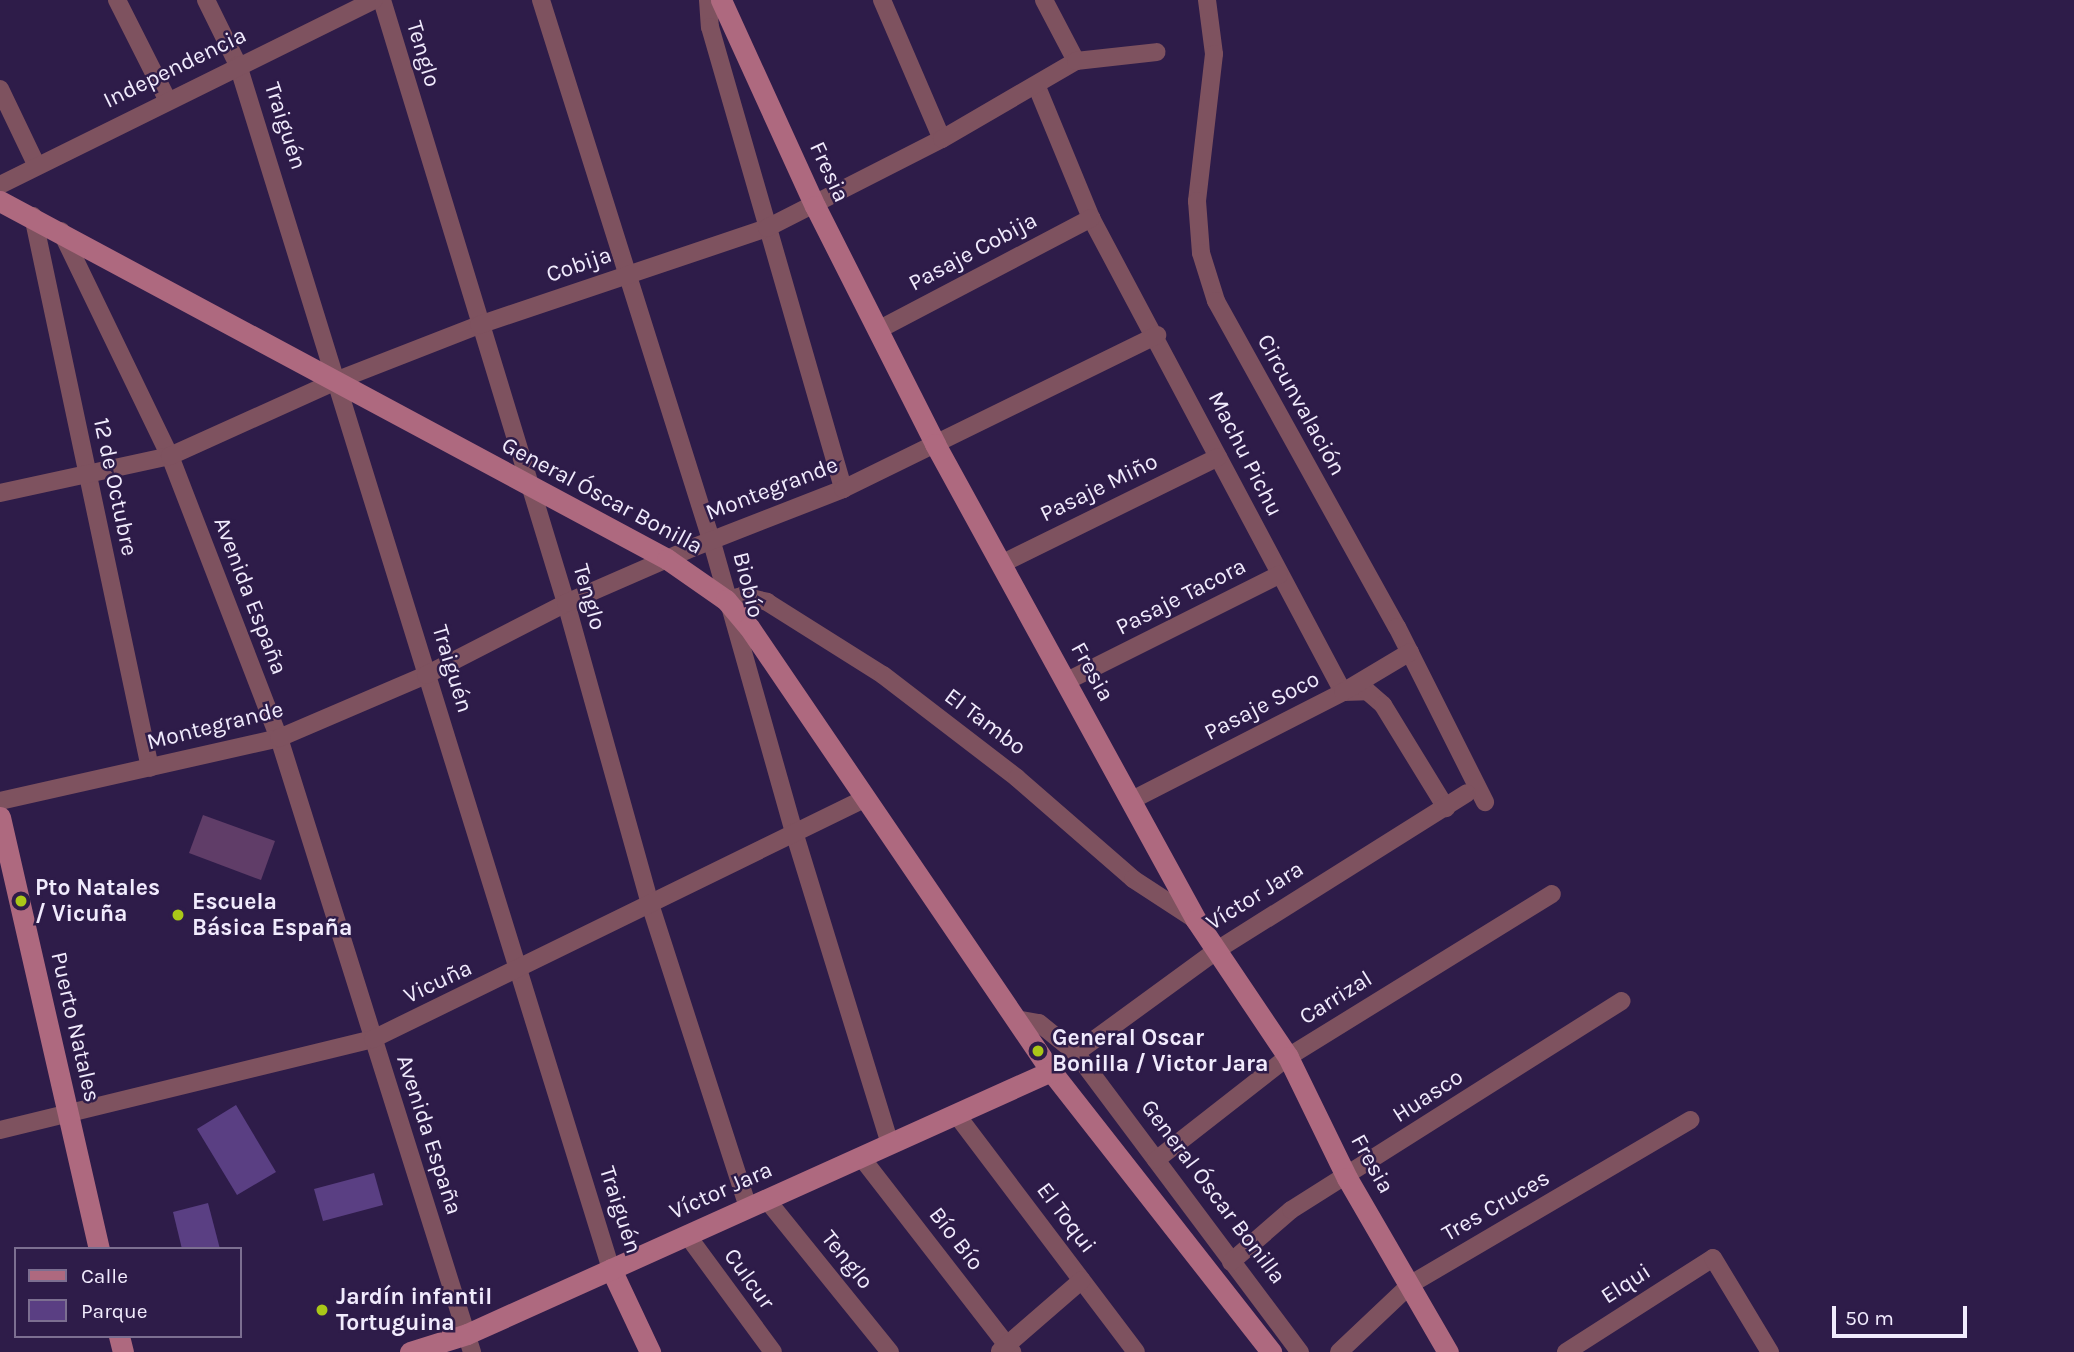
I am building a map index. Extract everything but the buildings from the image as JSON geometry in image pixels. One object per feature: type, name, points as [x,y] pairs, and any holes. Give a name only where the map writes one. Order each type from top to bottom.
[{"type":"main road","name":"Fresia","points":[[721,0],[815,206],[935,444],[1134,799],[1196,920],[1288,1057],[1347,1178],[1411,1284],[1448,1352]]},
{"type":"main road","name":"General Óscar Bonilla","points":[[0,201],[33,216],[338,380],[530,489],[667,559],[726,600],[866,798],[1051,1071],[1271,1352]]},
{"type":"main road","name":"Puerto Natales","points":[[0,817],[99,1247]]},
{"type":"main road","name":"Víctor Jara","points":[[410,1352],[471,1347],[611,1269],[1051,1071]]},
{"type":"main road","name":"Traiguén","points":[[611,1269],[650,1352]]},
{"type":"street","points":[[117,0],[167,99]]},
{"type":"street","name":"Traiguén","points":[[206,0],[238,65],[338,380],[517,972],[611,1269]]},
{"type":"street","name":"Independencia","points":[[0,185],[36,164],[167,99],[374,0]]},
{"type":"street","name":"Tenglo","points":[[382,0],[566,603],[650,904],[757,1203],[890,1352]]},
{"type":"street","name":"Biobío","points":[[541,0],[711,539],[726,600],[794,832],[890,1144]]},
{"type":"street","points":[[708,0],[710,27],[843,489]]},
{"type":"street","points":[[882,0],[942,139]]},
{"type":"street","points":[[1044,0],[1076,61]]},
{"type":"street","name":"Circunvalación","points":[[1207,0],[1214,54],[1197,201],[1201,253],[1216,301],[1410,652],[1485,802]]},
{"type":"street","name":"Cobija","points":[[0,493],[170,456],[338,380],[479,325],[767,228],[815,206],[942,139],[1037,87],[1076,61],[1157,52]]},
{"type":"street","name":"Machu Pichu","points":[[1037,87],[1091,218],[1157,335],[1279,575],[1343,692]]},
{"type":"street","points":[[0,89],[36,164]]},
{"type":"street","name":"12 de Octubre","points":[[33,216],[150,768]]},
{"type":"street","name":"Pasaje Cobija","points":[[878,330],[1091,218]]},
{"type":"street","name":"Avenida España","points":[[61,232],[170,456],[279,738],[471,1347]]},
{"type":"street","name":"Montegrande","points":[[0,801],[279,738],[426,675],[566,603],[711,539],[843,489],[1157,335]]},
{"type":"street","name":"Pasaje Miño","points":[[1001,564],[1218,457]]},
{"type":"street","name":"Pasaje Tacora","points":[[1067,681],[1279,575]]},
{"type":"street","name":"El Tambo","points":[[726,600],[742,596],[767,602],[883,675],[1017,778],[1133,879],[1196,920]]},
{"type":"street","name":"Pasaje Soco","points":[[1134,799],[1343,692],[1410,652]]},
{"type":"street","points":[[1343,692],[1367,691],[1383,705],[1446,808]]},
{"type":"street","name":"Víctor Jara","points":[[1076,1053],[1217,950],[1467,793]]},
{"type":"street","name":"Vicuña","points":[[0,1130],[373,1039],[517,972],[866,798]]},
{"type":"street","name":"Carrizal","points":[[1156,1160],[1288,1057],[1552,894]]},
{"type":"street","name":"Huasco","points":[[1231,1262],[1291,1210],[1347,1178],[1621,1001]]},
{"type":"street","name":"General Óscar Bonilla","points":[[1016,1019],[1039,1023],[1076,1053],[1300,1352]]},
{"type":"street","name":"El Toqui","points":[[956,1114],[1136,1352]]},
{"type":"street","name":"Tres Cruces","points":[[1339,1352],[1411,1284],[1691,1120]]},
{"type":"street","name":"Bío Bío","points":[[861,1157],[1006,1349]]},
{"type":"street","name":"Culcur","points":[[687,1235],[772,1352]]},
{"type":"street","name":"Elqui","points":[[1566,1352],[1713,1258],[1770,1352]]},
{"type":"street","points":[[1006,1349],[1082,1280]]},
{"type":"green space","points":[[236,1105],[276,1172],[237,1195],[197,1129]]},
{"type":"green space","points":[[374,1173],[383,1205],[323,1221],[314,1189]]},
{"type":"green space","points":[[208,1203],[219,1247],[182,1247],[173,1212]]},
{"type":"place","name":"Pto Natales / Vicuña","points":[[21,901]]},
{"type":"place","name":"Escuela Básica España","points":[[178,915]]},
{"type":"place","name":"General Oscar Bonilla / Victor Jara","points":[[1038,1051]]},
{"type":"place","name":"Jardín infantil Tortuguina","points":[[322,1310]]}]
